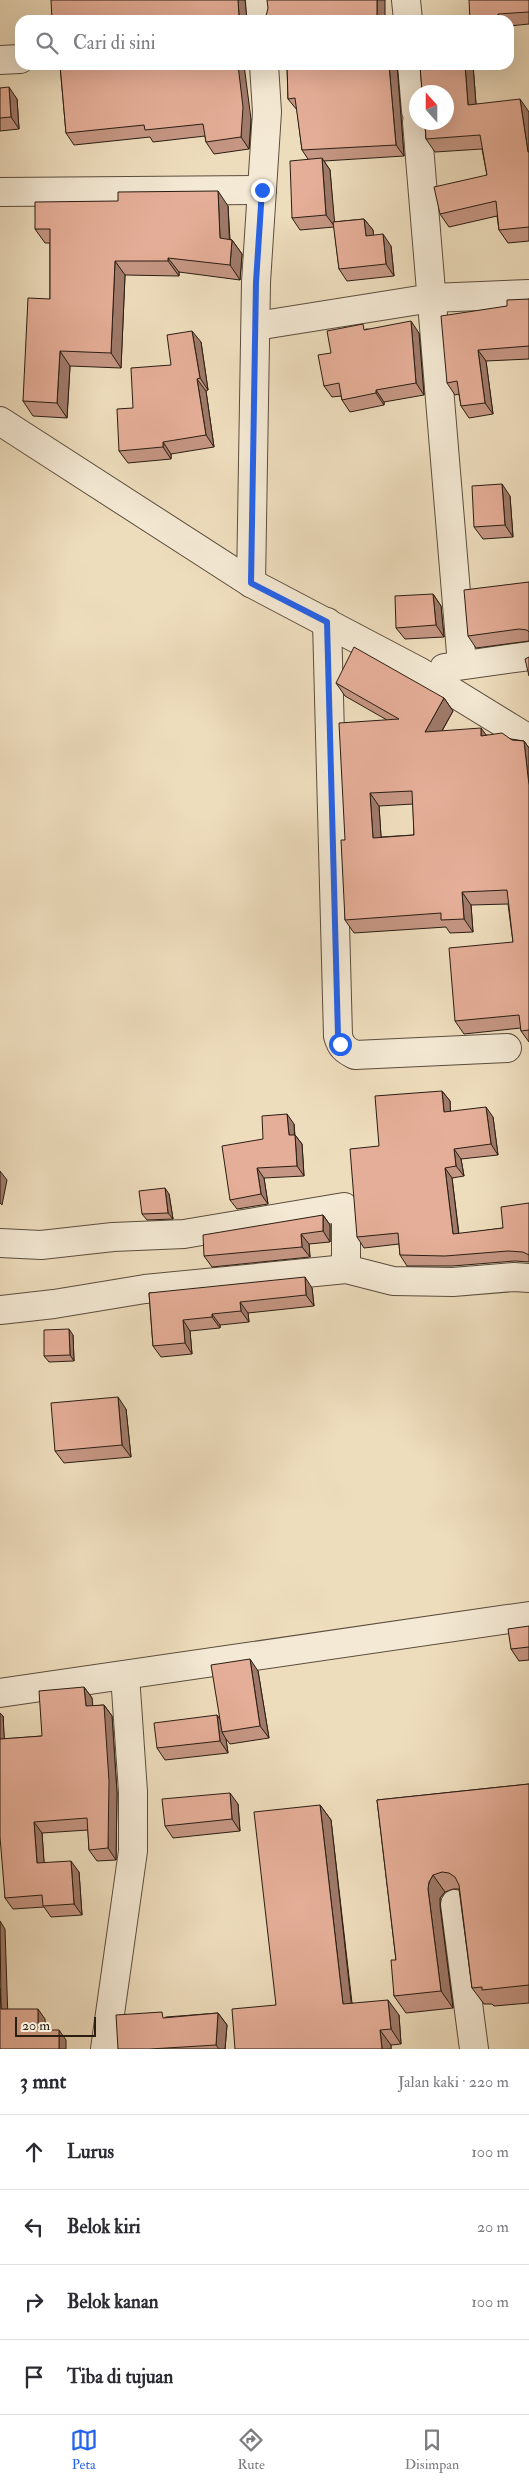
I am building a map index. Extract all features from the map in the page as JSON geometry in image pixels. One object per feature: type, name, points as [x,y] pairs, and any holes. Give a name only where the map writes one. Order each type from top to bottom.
[{"type":"street","points":[[260,0],[262,15]]},
{"type":"street","points":[[406,0],[408,15]]},
{"type":"street","points":[[0,60],[15,59]]},
{"type":"street","points":[[251,583],[256,282],[267,112],[264,70]]},
{"type":"street","points":[[412,70],[414,85]]},
{"type":"street","points":[[418,130],[462,665]]},
{"type":"street","points":[[0,192],[262,190]]},
{"type":"street","points":[[256,326],[432,298],[529,294]]},
{"type":"street","points":[[0,421],[251,583],[420,672],[529,739]]},
{"type":"street","points":[[327,622],[338,1036],[340,1044],[344,1050],[355,1054],[507,1048]]},
{"type":"street","points":[[420,672],[529,656]]},
{"type":"street","points":[[0,1243],[41,1245],[112,1237],[184,1234],[344,1207],[346,1210],[346,1269]]},
{"type":"street","points":[[0,1310],[54,1304],[145,1289],[346,1269],[393,1281],[454,1282],[514,1276],[529,1278]]},
{"type":"street","points":[[0,1692],[529,1616]]},
{"type":"street","points":[[104,2049],[133,1851],[133,1792],[125,1675]]},
{"type":"street","points":[[455,1904],[474,2049]]},
{"type":"building","points":[[51,0],[238,0],[239,15],[52,15]]},
{"type":"building","points":[[267,0],[377,0],[377,15],[266,15]]},
{"type":"building","points":[[469,0],[529,0],[529,12],[470,15]]},
{"type":"building","points":[[60,70],[239,70],[243,107],[241,137],[206,142],[203,124],[145,130],[144,125],[66,133]]},
{"type":"building","points":[[287,70],[389,70],[396,145],[302,150],[295,98],[288,99]]},
{"type":"building","points":[[420,70],[465,70],[468,105],[520,99],[529,152],[529,227],[499,230],[496,201],[440,214],[434,187],[487,175],[480,135],[426,139],[425,130],[454,130],[454,85],[421,85]]},
{"type":"building","points":[[9,87],[11,117],[0,118],[0,88]]},
{"type":"building","points":[[322,158],[326,215],[292,218],[290,161]]},
{"type":"building","points":[[218,191],[220,238],[232,240],[230,265],[168,258],[168,261],[115,261],[111,353],[60,351],[57,403],[23,401],[28,298],[50,299],[50,229],[35,229],[35,202],[118,201],[118,192]]},
{"type":"building","points":[[364,219],[366,236],[383,234],[386,264],[339,269],[333,222]]},
{"type":"building","points":[[529,299],[529,346],[478,350],[485,403],[461,406],[457,381],[447,383],[441,316],[507,306],[507,300]]},
{"type":"building","points":[[411,321],[416,383],[376,390],[376,393],[342,400],[339,383],[324,386],[318,355],[331,353],[327,331],[363,324],[364,330]]},
{"type":"building","points":[[192,331],[200,378],[197,379],[206,435],[163,442],[163,447],[119,451],[117,409],[133,408],[131,368],[171,365],[167,335]]},
{"type":"building","points":[[502,484],[505,525],[474,527],[472,486]]},
{"type":"building","points":[[529,582],[529,632],[519,629],[468,636],[464,590]]},
{"type":"building","points":[[433,594],[436,625],[396,628],[395,596]]},
{"type":"building","points":[[354,647],[444,698],[425,732],[481,728],[481,736],[502,733],[512,740],[524,741],[529,785],[529,1030],[521,1031],[519,1015],[455,1021],[449,948],[513,942],[507,890],[462,892],[464,919],[441,920],[441,913],[345,920],[341,840],[345,840],[339,723],[399,719],[336,683]],"holes":[[[412,791],[414,835],[373,838],[370,793]]]},
{"type":"building","points":[[529,657],[529,676],[525,659]]},
{"type":"building","points":[[442,1091],[444,1112],[486,1107],[491,1144],[454,1149],[456,1166],[445,1168],[453,1234],[503,1228],[501,1207],[529,1203],[529,1255],[523,1252],[508,1251],[445,1256],[400,1255],[398,1233],[357,1237],[350,1149],[379,1146],[375,1096]]},
{"type":"building","points":[[287,1114],[289,1135],[295,1135],[297,1166],[257,1168],[261,1194],[230,1200],[222,1146],[263,1139],[262,1116]]},
{"type":"building","points":[[165,1188],[168,1213],[142,1214],[139,1191]]},
{"type":"building","points":[[323,1215],[323,1231],[301,1234],[302,1247],[204,1256],[203,1235]]},
{"type":"building","points":[[305,1277],[306,1295],[240,1302],[241,1311],[183,1320],[185,1343],[153,1346],[149,1293]]},
{"type":"building","points":[[69,1329],[70,1355],[44,1356],[44,1330]]},
{"type":"building","points":[[118,1397],[122,1445],[55,1451],[51,1403]]},
{"type":"building","points":[[529,1626],[529,1647],[511,1649],[508,1629]]},
{"type":"building","points":[[250,1659],[260,1726],[222,1732],[211,1665]]},
{"type":"building","points":[[84,1687],[86,1706],[104,1705],[109,1781],[108,1848],[89,1850],[87,1818],[34,1822],[37,1863],[71,1861],[74,1904],[43,1906],[42,1895],[5,1898],[0,1837],[0,1739],[42,1736],[39,1691]]},
{"type":"building","points":[[217,1715],[220,1741],[157,1748],[154,1723]]},
{"type":"building","points":[[529,1784],[529,1985],[482,1990],[482,1987],[472,1988],[459,1885],[455,1877],[449,1873],[442,1872],[433,1875],[428,1889],[441,1991],[394,1996],[391,1960],[396,1960],[377,1800]]},
{"type":"building","points":[[230,1793],[232,1819],[165,1826],[162,1799]]},
{"type":"building","points":[[320,1805],[343,2004],[388,2000],[391,2029],[380,2030],[382,2049],[235,2049],[232,2009],[276,2005],[254,1812]]},
{"type":"building","points":[[0,1988],[1,2009],[38,2009],[38,2030],[59,2030],[59,2049],[0,2049]]},
{"type":"building","points":[[162,2012],[163,2018],[218,2013],[216,2045],[118,2049],[116,2015]]},
{"type":"route","points":[[262,190],[256,282],[251,583],[327,622],[338,1036],[340,1044]]}]
